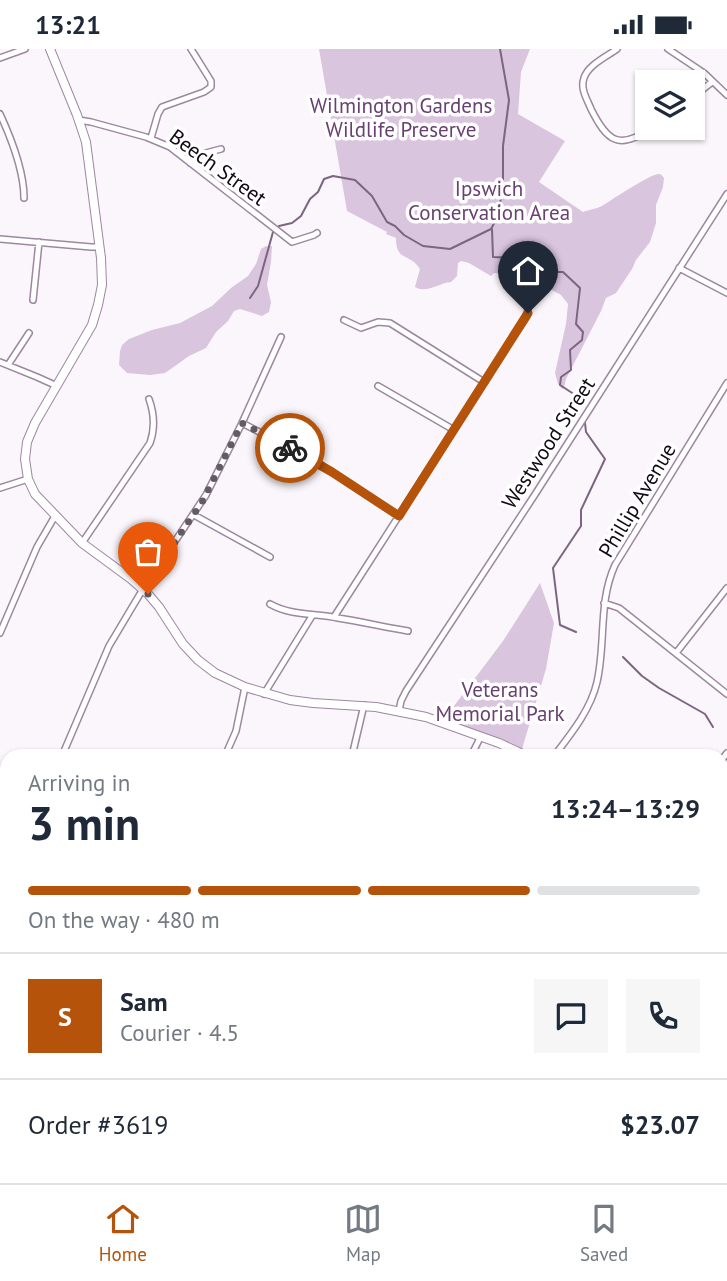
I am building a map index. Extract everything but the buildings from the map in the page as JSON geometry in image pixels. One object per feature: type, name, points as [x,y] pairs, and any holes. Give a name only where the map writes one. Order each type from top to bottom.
[{"type":"main road","points":[[50,49],[86,142],[102,285],[96,316],[88,335],[33,427],[27,442],[25,459],[32,489],[82,543],[143,589],[193,655],[220,676],[264,694],[305,703],[363,705],[433,719],[511,749]]},
{"type":"street","points":[[0,58],[25,49]]},
{"type":"street","points":[[150,138],[162,107],[211,87],[211,81],[191,49]]},
{"type":"street","points":[[617,49],[586,72],[582,85],[605,133],[622,140],[635,137]]},
{"type":"street","points":[[668,49],[702,72],[727,95]]},
{"type":"street","points":[[705,88],[712,82]]},
{"type":"street","points":[[0,114],[15,155],[24,198]]},
{"type":"street","name":"Beech Street","points":[[79,120],[150,138],[170,148],[292,242],[317,233]]},
{"type":"street","points":[[190,163],[202,154],[221,149]]},
{"type":"street","name":"Westwood Street","points":[[398,711],[407,691],[727,194]]},
{"type":"street","points":[[0,239],[99,247]]},
{"type":"street","points":[[33,300],[39,242]]},
{"type":"street","points":[[680,268],[727,293]]},
{"type":"street","points":[[334,617],[527,316],[529,300]]},
{"type":"street","points":[[344,320],[361,328],[378,322],[390,323],[484,382]]},
{"type":"street","points":[[8,365],[29,333]]},
{"type":"street","points":[[65,749],[101,663],[143,589],[210,489],[281,337]]},
{"type":"street","points":[[0,362],[57,386]]},
{"type":"street","name":"Phillip Avenue","points":[[559,749],[575,727],[596,686],[604,603],[615,565],[727,383]]},
{"type":"street","points":[[378,386],[454,430]]},
{"type":"street","points":[[720,394],[727,397]]},
{"type":"street","points":[[82,543],[150,443],[153,426],[149,399]]},
{"type":"street","points":[[242,423],[332,472],[399,516]]},
{"type":"street","points":[[0,488],[28,479]]},
{"type":"street","points":[[194,515],[270,557]]},
{"type":"street","points":[[0,633],[37,547],[55,516]]},
{"type":"street","points":[[676,653],[727,588]]},
{"type":"street","points":[[604,603],[618,607],[727,694]]},
{"type":"street","points":[[270,604],[281,610],[408,631]]},
{"type":"street","points":[[264,694],[312,616]]},
{"type":"street","points":[[228,749],[236,731],[245,687]]},
{"type":"street","points":[[354,749],[363,705]]},
{"type":"street","points":[[474,749],[481,736]]},
{"type":"green space","points":[[319,49],[530,49],[521,72],[518,114],[565,141],[539,182],[583,212],[602,206],[650,177],[660,174],[664,178],[650,242],[616,293],[606,298],[564,388],[558,384],[555,373],[568,304],[561,295],[529,274],[511,272],[494,273],[491,276],[461,261],[458,263],[457,276],[451,282],[419,289],[415,287],[420,269],[398,251],[396,238],[347,211]]},
{"type":"green space","points":[[272,246],[267,285],[271,302],[269,312],[262,316],[240,309],[234,311],[206,348],[165,373],[127,373],[119,365],[122,345],[129,339],[180,323],[212,306],[248,276],[261,249]]},
{"type":"green space","name":"Veterans Memorial Park","points":[[540,583],[554,623],[546,669],[522,749],[440,718],[454,706],[503,641]]},
{"type":"waterway","points":[[279,226],[292,223],[301,216],[324,179],[333,176],[355,180],[372,196],[387,222],[423,246],[450,249],[491,229],[497,218],[503,188],[503,146],[509,100],[500,49]]},
{"type":"waterway","points":[[492,229],[493,257],[520,258],[529,268],[563,272],[580,288],[576,324],[583,332],[582,340],[570,350],[571,370],[561,377],[560,385],[586,402]]},
{"type":"waterway","points":[[250,298],[258,286],[273,232]]},
{"type":"waterway","points":[[576,632],[560,625],[553,568],[581,526],[581,510],[605,459],[586,432],[585,423]]},
{"type":"waterway","points":[[623,657],[659,688],[705,714],[713,727]]},
{"type":"way so far","points":[[148,594],[143,589],[210,489],[242,423],[290,448]]},
{"type":"route","points":[[290,448],[399,516],[528,313]]},
{"type":"park label","name":"Wilmington Gardens Wildlife Preserve","points":[[401,117]]},
{"type":"park label","name":"Ipswich Conservation Area","points":[[489,200]]}]
